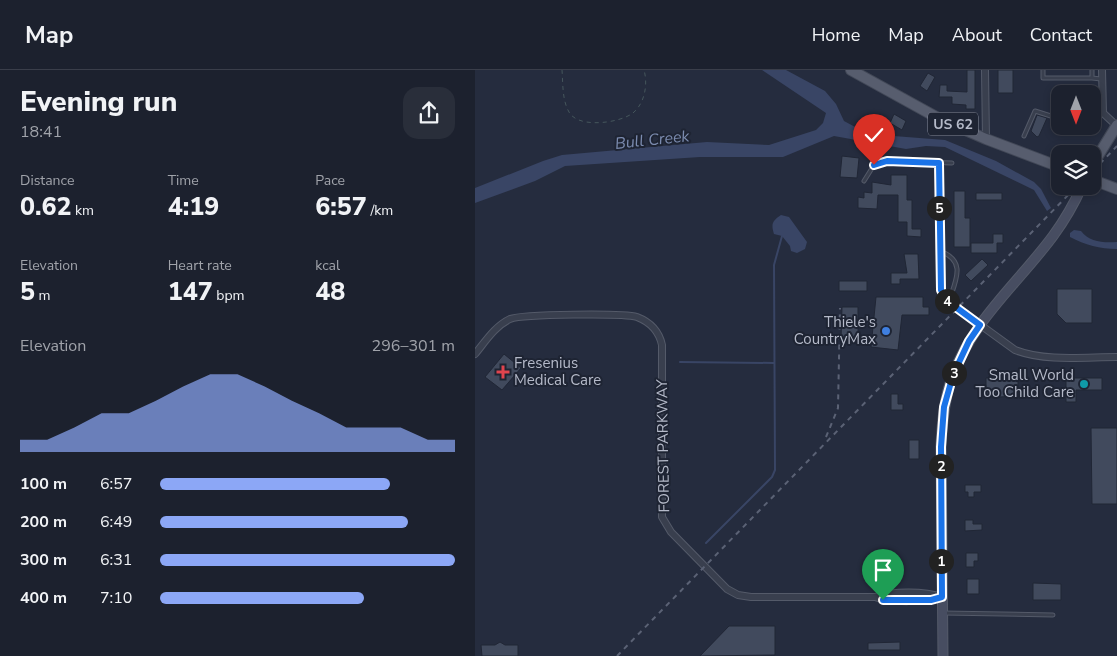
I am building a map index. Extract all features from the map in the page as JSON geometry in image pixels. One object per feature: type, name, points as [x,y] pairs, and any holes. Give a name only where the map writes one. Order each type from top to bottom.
[{"type":"main road","name":"US 62","points":[[851,70],[869,75],[939,118],[986,139],[1051,164]]},
{"type":"main road","points":[[1101,151],[1117,126]]},
{"type":"main road","points":[[1101,183],[1117,189]]},
{"type":"main road","points":[[943,656],[941,447],[944,407],[953,375],[969,341],[980,325],[1053,236],[1077,195]]},
{"type":"street","points":[[985,70],[986,139]]},
{"type":"street","points":[[1102,70],[1103,112],[1117,126]]},
{"type":"street","points":[[939,163],[941,290],[949,302],[1015,350],[1032,356],[1117,357]]},
{"type":"street","name":"FOREST PARKWAY","points":[[475,354],[499,326],[519,317],[624,314],[643,320],[657,331],[661,345],[661,510],[671,532],[727,589],[738,595],[751,597],[875,597],[883,600],[931,600],[942,597]]},
{"type":"lane","points":[[1043,70],[1043,78],[1102,79]]},
{"type":"lane","points":[[1092,70],[1092,78]]},
{"type":"lane","points":[[1024,136],[1035,111],[1051,116]]},
{"type":"lane","points":[[864,181],[874,165],[887,161],[952,163]]},
{"type":"lane","points":[[939,251],[950,255],[955,260],[957,267],[956,279],[949,302]]},
{"type":"lane","points":[[942,613],[1053,615]]},
{"type":"path","points":[[563,70],[565,100],[569,114],[581,122],[603,122],[632,114],[640,106],[645,94],[644,70]]},
{"type":"water","points":[[762,70],[786,70],[825,91],[836,104],[844,121],[857,128],[881,135],[945,140],[996,161],[1034,182],[1041,189],[1051,208],[1047,211],[1034,190],[945,147],[926,146],[906,149],[834,136],[783,157],[700,157],[565,166],[535,181],[475,203],[475,188],[562,155],[707,142],[769,145],[816,130],[823,123],[826,113]]},
{"type":"water","points":[[781,215],[789,217],[807,242],[805,249],[797,253],[791,251],[790,246],[782,236],[774,234],[773,223]]},
{"type":"water","points":[[1074,230],[1081,231],[1088,238],[1097,241],[1117,242],[1117,249],[1099,247],[1076,240],[1070,237],[1070,233]]},
{"type":"building","points":[[967,70],[975,70],[975,109],[966,109],[966,105],[952,104],[952,97],[939,97],[940,85],[947,85],[947,91],[967,92]]},
{"type":"building","points":[[998,70],[1013,70],[1013,93],[998,93]]},
{"type":"building","points":[[928,73],[935,77],[927,91],[920,86]]},
{"type":"building","points":[[894,114],[906,121],[902,130],[890,123]]},
{"type":"building","points":[[1037,115],[1047,118],[1037,137],[1031,131]]},
{"type":"building","points":[[842,156],[859,158],[857,178],[840,177]]},
{"type":"building","points":[[891,175],[907,175],[907,200],[912,200],[912,229],[921,229],[921,237],[907,236],[907,222],[898,222],[898,195],[878,195],[877,209],[858,208],[858,197],[864,198],[864,192],[872,193],[872,182],[891,185]]},
{"type":"building","points":[[954,191],[965,191],[965,218],[970,218],[970,247],[954,247]]},
{"type":"building","points":[[976,193],[1002,193],[1002,200],[976,200]]},
{"type":"building","points":[[993,234],[1003,234],[1003,243],[997,243],[997,253],[971,253],[971,243],[993,243]]},
{"type":"building","points":[[904,254],[918,254],[919,279],[900,279],[900,284],[891,284],[891,273],[907,273]]},
{"type":"building","points":[[982,259],[988,265],[971,281],[965,275]]},
{"type":"building","points":[[839,281],[867,281],[867,291],[839,291]]},
{"type":"building","points":[[1057,289],[1092,289],[1092,323],[1066,323],[1057,314]]},
{"type":"building","name":"Thiele's CountryMax","points":[[876,297],[923,297],[923,307],[929,307],[929,315],[902,315],[898,350],[871,347]]},
{"type":"building","points":[[842,307],[858,307],[858,340],[841,340]]},
{"type":"building","name":"Fresenius Medical Care","points":[[504,354],[521,368],[502,390],[485,377]]},
{"type":"building","points":[[986,378],[1018,378],[1018,396],[986,396]]},
{"type":"building","name":"Small World Too Child Care","points":[[1066,378],[1102,378],[1102,390],[1076,390],[1076,402],[1066,402]]},
{"type":"building","points":[[891,394],[898,394],[898,404],[903,404],[903,410],[891,410]]},
{"type":"building","points":[[1091,428],[1117,428],[1117,504],[1092,504]]},
{"type":"building","points":[[909,440],[919,440],[919,459],[909,459]]},
{"type":"building","points":[[965,485],[981,485],[981,492],[974,492],[974,497],[968,497],[968,492],[965,492]]},
{"type":"building","points":[[965,520],[973,520],[973,524],[982,524],[982,530],[965,531]]},
{"type":"building","points":[[966,553],[978,553],[978,561],[974,561],[974,567],[966,567]]},
{"type":"building","points":[[967,579],[979,579],[979,594],[967,594]]},
{"type":"building","points":[[1033,583],[1061,584],[1061,600],[1033,600]]},
{"type":"building","points":[[729,626],[775,626],[775,655],[700,656]]},
{"type":"building","points":[[500,642],[505,645],[518,645],[518,656],[482,656],[481,645],[495,645]]},
{"type":"building","points":[[900,642],[900,650],[868,650],[868,643]]},
{"type":"waterway","points":[[706,543],[772,477],[775,470],[774,265],[782,236]]},
{"type":"waterway","points":[[680,362],[774,363]]},
{"type":"railway","points":[[1101,163],[1117,146]]},
{"type":"railway","points":[[617,656],[1068,195]]},
{"type":"railway","points":[[826,437],[838,408],[840,308]]},
{"type":"place","name":"Thiele's CountryMax","points":[[886,331]]},
{"type":"place","name":"Fresenius Medical Care","points":[[503,372]]},
{"type":"place","name":"Small World Too Child Care","points":[[1084,384]]},
{"type":"route","points":[[874,165],[887,161],[939,163],[941,290],[946,300],[980,325],[961,356],[953,375],[944,407],[941,447],[942,597],[931,600],[883,600]]},
{"type":"water label","name":"Bull Creek","points":[[652,139]]}]
